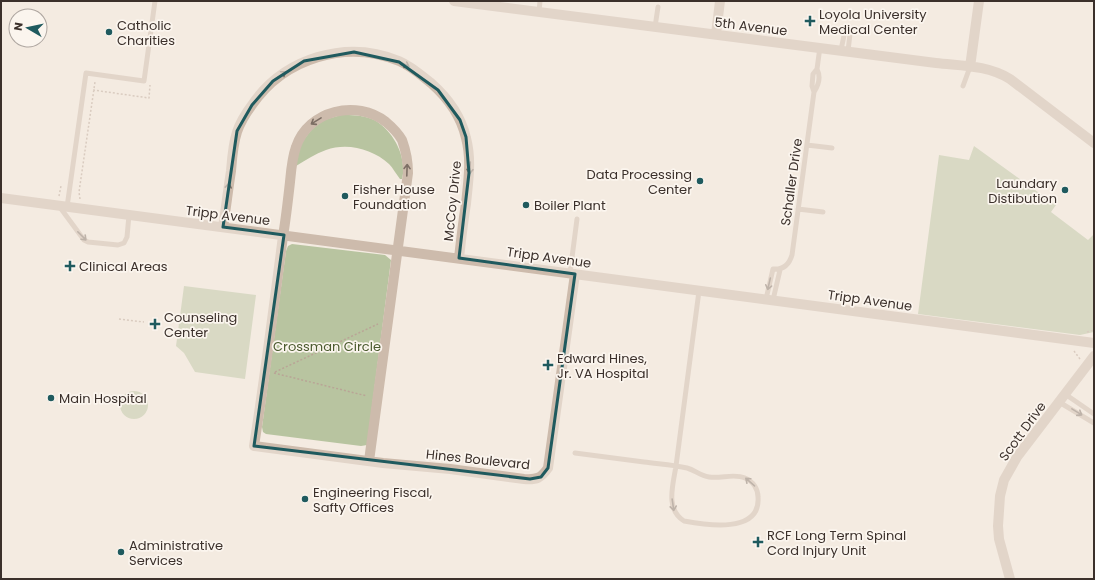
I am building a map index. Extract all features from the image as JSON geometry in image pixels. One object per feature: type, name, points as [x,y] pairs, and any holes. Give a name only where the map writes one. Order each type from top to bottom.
[{"type":"street","name":"5th Avenue","points":[[454,1],[998,71],[1094,143]]},
{"type":"street","points":[[716,34],[720,1]]},
{"type":"street","points":[[970,67],[979,1]]},
{"type":"street","name":"McCoy Drive","points":[[223,227],[234,147],[238,131],[252,105],[262,93],[273,81],[304,61],[337,53],[354,52],[371,54],[399,62],[413,69],[438,90],[450,104],[460,120],[466,137],[470,157],[459,258]]},
{"type":"street","points":[[284,235],[293,157],[301,136],[309,125],[319,118],[344,110],[356,110],[380,118],[389,124],[401,139],[405,149],[408,160],[408,172],[369,460]]},
{"type":"street","name":"Tripp Avenue","points":[[1,198],[62,203],[130,215],[1094,343]]},
{"type":"street","name":"Hines Boulevard","points":[[284,235],[254,446],[444,468],[524,479],[541,477],[548,467],[573,273]]},
{"type":"street","name":"Scott Drive","points":[[1010,579],[999,539],[998,526],[1000,496],[1004,480],[1017,457],[1094,356]]},
{"type":"lane","points":[[130,215],[124,243],[118,245],[88,242],[81,237],[62,203],[86,73],[144,81],[155,1]]},
{"type":"lane","points":[[539,12],[540,1]]},
{"type":"lane","points":[[655,27],[658,7]]},
{"type":"lane","name":"Schaller Drive","points":[[769,300],[780,270],[789,263],[791,259],[814,92],[812,86],[813,74],[817,70],[820,47]]},
{"type":"lane","points":[[964,86],[970,67]]},
{"type":"lane","points":[[807,145],[832,148]]},
{"type":"lane","points":[[798,209],[823,212]]},
{"type":"lane","points":[[573,273],[577,219]]},
{"type":"lane","points":[[769,300],[772,269],[780,270]]},
{"type":"lane","points":[[575,453],[676,466],[689,468],[700,475],[709,478],[726,476],[744,477],[751,481],[756,487],[758,501],[756,510],[753,514],[744,521],[726,526],[688,522],[678,518],[672,507],[672,490],[676,466],[699,290]]},
{"type":"lane","points":[[1062,398],[1094,414]]},
{"type":"lane","points":[[1062,398],[1094,423]]},
{"type":"path","points":[[80,200],[79,192],[96,75]]},
{"type":"path","points":[[61,186],[62,203]]},
{"type":"path","points":[[119,319],[144,322]]},
{"type":"path","points":[[373,398],[272,373],[383,322]]},
{"type":"highlighted area","points":[[354,52],[399,62],[438,90],[460,120],[466,137],[469,173],[459,258],[575,274],[548,468],[541,477],[530,479],[254,446],[284,235],[223,227],[237,131],[252,105],[273,81],[304,61]]},
{"type":"green space","points":[[341,115],[372,119],[386,129],[397,144],[403,162],[402,179],[400,179],[383,159],[368,151],[351,147],[326,150],[314,155],[296,166],[298,151],[302,142],[312,129],[324,120]]},
{"type":"green space","points":[[974,146],[1056,205],[1051,212],[1088,240],[1094,234],[1094,332],[1080,335],[918,314],[939,155],[969,160]]},
{"type":"green space","name":"Crossman Circle","points":[[292,244],[385,255],[391,260],[367,445],[361,446],[266,434],[263,432],[262,427],[286,251],[288,246]]},
{"type":"green space","points":[[184,286],[256,295],[245,379],[195,372],[184,353],[176,346]]},
{"type":"green space","points":[[134,391],[144,395],[148,405],[144,415],[134,419],[124,415],[120,405],[124,395]]},
{"type":"place","name":"Loyola University Medical Center","points":[[810,21]]},
{"type":"place","name":"Catholic Charities","points":[[109,32]]},
{"type":"place","name":"Data Processing Center","points":[[700,181]]},
{"type":"place","name":"Laundary Distibution","points":[[1065,190]]},
{"type":"place","name":"Fisher House Foundation","points":[[345,196]]},
{"type":"place","name":"Boiler Plant","points":[[526,205]]},
{"type":"place","name":"Clinical Areas","points":[[70,266]]},
{"type":"place","name":"Counseling Center","points":[[155,324]]},
{"type":"place","name":"Edward Hines, Jr. VA Hospital","points":[[548,365]]},
{"type":"place","name":"Main Hospital","points":[[51,398]]},
{"type":"place","name":"Engineering Fiscal, Safty Offices","points":[[305,499]]},
{"type":"place","name":"RCF Long Term Spinal Cord Injury Unit","points":[[758,542]]},
{"type":"place","name":"Administrative Services","points":[[121,552]]}]
